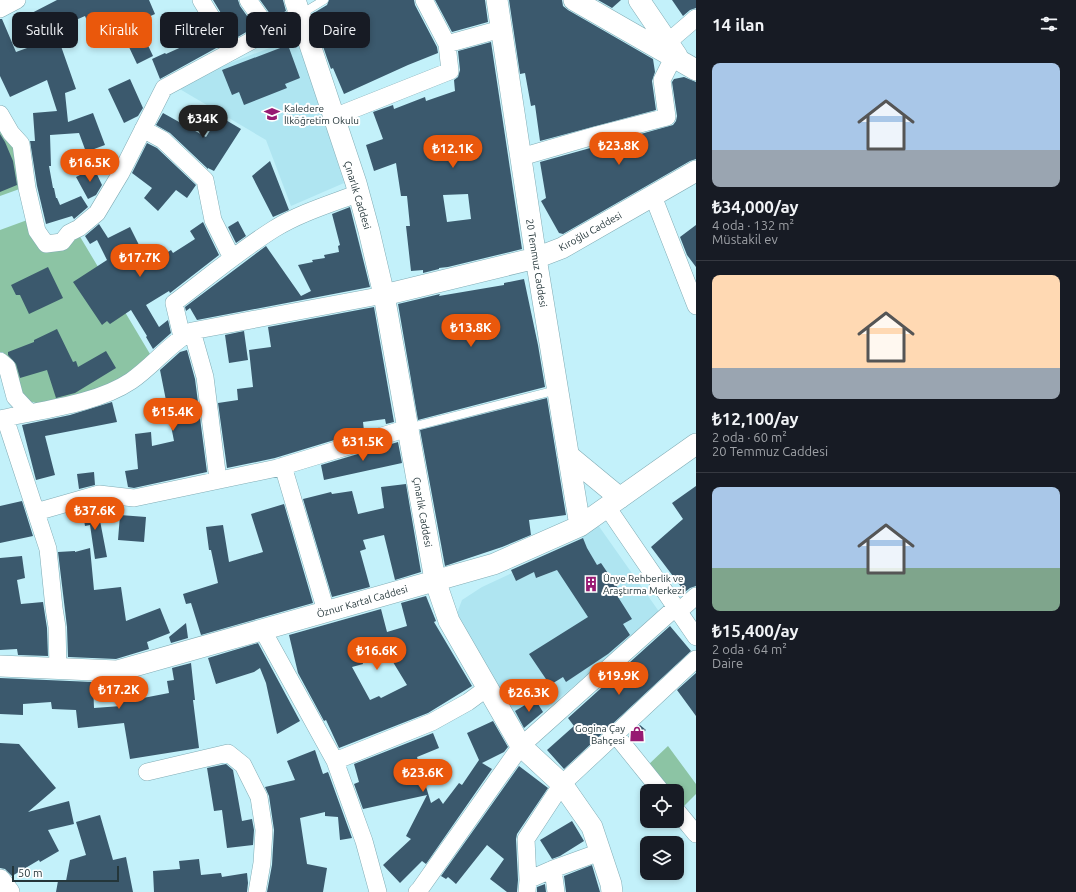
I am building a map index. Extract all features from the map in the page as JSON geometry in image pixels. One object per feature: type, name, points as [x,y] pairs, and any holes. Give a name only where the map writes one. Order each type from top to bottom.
[{"type":"street","points":[[0,9],[17,0]]},
{"type":"street","points":[[201,0],[232,51]]},
{"type":"street","points":[[248,0],[257,12]]},
{"type":"street","points":[[334,117],[450,71],[447,44],[424,0]]},
{"type":"street","name":"20 Temmuz Caddesi","points":[[497,0],[536,258],[580,526]]},
{"type":"street","points":[[574,0],[679,57]]},
{"type":"street","points":[[639,0],[679,57]]},
{"type":"street","name":"Çınarlık Caddesi","points":[[297,7],[334,117],[369,231],[384,295],[435,580],[449,621],[521,746],[562,784],[592,827],[611,884],[612,892]]},
{"type":"street","points":[[521,157],[667,117],[662,80],[679,57],[696,18]]},
{"type":"street","points":[[447,44],[501,29]]},
{"type":"street","points":[[0,114],[10,133],[21,144],[27,188],[37,231],[46,244],[62,242],[69,233],[79,228],[97,212],[121,173],[164,88],[246,44]]},
{"type":"street","points":[[143,129],[163,140],[205,180],[213,220],[232,258]]},
{"type":"street","name":"Kıroğlu Caddesi","points":[[384,295],[536,258],[562,248],[696,171]]},
{"type":"street","points":[[218,480],[205,377],[174,303],[232,258],[270,232],[305,213],[358,193]]},
{"type":"street","points":[[652,196],[696,306]]},
{"type":"street","points":[[58,669],[57,626],[48,549],[3,419],[110,392],[131,381],[187,334],[384,295]]},
{"type":"street","points":[[0,361],[7,367],[15,397],[30,413]]},
{"type":"street","points":[[36,512],[99,494],[134,498],[283,466],[408,428]]},
{"type":"street","name":"Öznur Kartal Caddesi","points":[[0,666],[117,671],[494,564],[580,526],[696,444]]},
{"type":"street","points":[[568,455],[613,503],[677,610],[696,637]]},
{"type":"street","points":[[283,466],[326,611]]},
{"type":"street","points":[[417,892],[521,746],[677,610],[696,596]]},
{"type":"street","points":[[262,629],[336,761],[364,841],[378,892]]},
{"type":"street","points":[[527,886],[526,840],[562,784],[696,659]]},
{"type":"street","points":[[336,761],[432,722],[468,702],[487,688]]},
{"type":"street","points":[[615,734],[655,784]]},
{"type":"street","points":[[147,772],[228,753],[243,765],[259,797],[264,830],[262,863],[257,892]]},
{"type":"street","points":[[684,819],[696,834]]},
{"type":"street","points":[[527,886],[553,869],[600,852]]},
{"type":"street","points":[[553,869],[556,892]]},
{"type":"street","points":[[0,880],[9,892]]},
{"type":"lane","points":[[297,7],[324,0]]},
{"type":"lane","points":[[408,428],[557,390]]},
{"type":"shaded area","name":"Kaledere İlköğretim Okulu","points":[[301,47],[344,183],[291,206],[266,140],[178,88],[225,65],[269,48],[301,48]]},
{"type":"shaded area","points":[[598,525],[660,613],[523,729],[456,616],[462,600],[482,587],[512,573],[516,581],[534,572],[537,578],[571,564],[587,550],[580,533]]},
{"type":"green space","points":[[0,123],[15,144],[25,187],[0,196]]},
{"type":"green space","points":[[30,219],[39,247],[79,235],[153,359],[100,390],[39,404],[26,400],[18,393],[3,352],[0,352],[0,230]]},
{"type":"green space","points":[[668,746],[696,784],[696,794],[684,806],[684,784],[661,784],[647,766]]},
{"type":"building","points":[[57,0],[149,0],[155,14],[152,15],[152,12],[86,12],[86,18],[85,16],[78,19],[78,12],[34,12]]},
{"type":"building","points":[[213,0],[238,0],[246,14],[246,32],[238,37],[238,12],[220,12]]},
{"type":"building","points":[[260,0],[283,0],[286,11],[269,12]]},
{"type":"building","points":[[329,0],[414,0],[415,5],[437,47],[438,53],[344,94],[333,68],[331,69],[324,48],[370,48],[370,12],[315,12],[327,5]]},
{"type":"building","points":[[435,0],[485,0],[488,22],[452,32]]},
{"type":"building","points":[[509,0],[562,0],[563,6],[568,10],[653,59],[655,72],[652,81],[656,110],[540,141],[535,105],[531,106],[525,73],[520,74]]},
{"type":"building","points":[[598,0],[621,0],[612,8]]},
{"type":"building","points":[[672,0],[696,0],[696,8],[690,10],[683,16]]},
{"type":"building","points":[[0,19],[2,19],[12,43],[12,48],[14,48],[16,52],[27,48],[62,48],[76,89],[65,93],[68,122],[93,113],[105,145],[86,152],[79,133],[50,135],[51,166],[49,166],[56,198],[60,205],[81,196],[88,207],[74,219],[72,216],[46,224],[37,186],[30,141],[35,141],[33,113],[57,111],[47,80],[10,97],[0,76]]},
{"type":"building","points":[[491,42],[522,249],[423,273],[423,270],[411,271],[406,226],[410,226],[407,196],[401,196],[396,163],[374,171],[366,145],[383,139],[373,112],[393,105],[394,109],[425,97],[426,101],[455,91],[454,80],[458,77],[460,70],[458,51]],"holes":[[[468,194],[471,219],[447,222],[443,195]]]},
{"type":"building","points":[[129,48],[149,48],[153,56],[137,64]]},
{"type":"building","points":[[179,48],[216,48],[160,79],[152,59],[165,53],[166,54]]},
{"type":"building","points":[[280,48],[289,48],[300,78],[285,84],[287,88],[244,105],[239,92],[232,95],[222,70]]},
{"type":"building","points":[[684,77],[696,82],[696,159],[690,161],[563,234],[559,233],[541,201],[546,198],[540,162],[673,125],[677,116],[672,82],[674,79]]},
{"type":"building","points":[[130,79],[143,108],[138,116],[124,123],[108,89]]},
{"type":"building","points":[[163,113],[206,137],[219,116],[241,129],[214,171],[208,169],[170,133],[156,125]]},
{"type":"building","points":[[0,134],[13,161],[17,185],[0,192]]},
{"type":"building","points":[[147,143],[157,148],[196,185],[187,198],[176,190],[158,211],[144,198],[152,188],[132,173]]},
{"type":"building","points":[[270,161],[289,210],[273,217],[252,176]]},
{"type":"building","points":[[94,168],[102,185],[96,195],[88,199],[76,177]]},
{"type":"building","points":[[350,207],[370,287],[197,320],[190,308],[186,311],[185,307],[266,246],[301,296],[311,291],[298,265],[313,262],[312,260],[325,258],[324,255],[339,252],[338,246],[340,245],[332,214]]},
{"type":"building","points":[[238,221],[246,236],[236,243],[228,227]]},
{"type":"building","points":[[203,222],[219,255],[170,293],[169,291],[146,305],[159,327],[168,320],[171,333],[153,349],[131,310],[110,324],[107,321],[102,325],[73,282],[107,260],[97,240],[90,244],[85,236],[99,224],[108,238],[130,227],[140,247],[141,269],[171,250],[173,253],[195,239],[190,231]]},
{"type":"building","points":[[696,225],[696,267],[687,255],[680,237]]},
{"type":"building","points":[[48,267],[63,298],[29,314],[20,295],[16,295],[11,285]]},
{"type":"building","points":[[524,279],[545,387],[418,420],[398,304],[440,294],[439,296],[504,285],[504,283]]},
{"type":"building","points":[[374,307],[394,422],[386,424],[385,419],[363,422],[364,431],[275,458],[227,468],[218,403],[238,400],[237,389],[253,387],[249,350],[271,347],[268,327]]},
{"type":"building","points":[[57,329],[73,362],[76,361],[78,367],[106,351],[116,368],[75,393],[56,398],[47,370],[20,378],[16,364],[8,355],[8,352],[34,342],[34,340]]},
{"type":"building","points":[[244,331],[248,360],[229,363],[225,335]]},
{"type":"building","points":[[187,350],[195,379],[207,472],[134,488],[128,487],[125,471],[138,469],[135,434],[151,432],[152,446],[174,441],[160,370],[180,352]]},
{"type":"building","points":[[547,398],[566,515],[529,520],[531,535],[502,547],[445,566],[420,430]]},
{"type":"building","points":[[112,402],[117,422],[45,436],[55,475],[36,480],[22,425],[70,415]]},
{"type":"building","points":[[398,442],[402,463],[324,480],[321,465]]},
{"type":"building","points":[[94,472],[95,485],[79,489],[77,474]]},
{"type":"building","points":[[406,484],[421,572],[395,580],[384,535],[363,540],[366,549],[360,551],[370,587],[332,597],[303,499],[331,492],[332,494],[352,491],[358,514],[384,508],[381,487]]},
{"type":"building","points":[[696,486],[696,586],[685,592],[651,547],[683,519],[672,503]]},
{"type":"building","points":[[22,501],[33,536],[0,543],[0,506]]},
{"type":"building","points":[[284,504],[313,603],[201,635],[191,603],[186,604],[183,594],[218,583],[211,550],[209,550],[206,527],[223,525],[229,562],[263,552],[251,514]]},
{"type":"building","points":[[97,505],[107,557],[95,559],[90,525],[85,526],[82,509]]},
{"type":"building","points":[[120,515],[146,517],[144,542],[118,540]]},
{"type":"building","points":[[583,538],[597,565],[601,563],[622,594],[618,597],[632,619],[623,624],[630,635],[608,654],[566,682],[563,677],[550,685],[529,654],[588,617],[557,570],[536,578],[534,572],[516,581],[511,570]]},
{"type":"building","points":[[90,548],[94,590],[121,587],[126,621],[160,608],[170,633],[147,642],[149,649],[116,659],[68,657],[67,627],[58,552],[75,552]]},
{"type":"building","points":[[22,556],[25,578],[17,580],[21,604],[43,602],[47,628],[48,656],[18,655],[17,649],[0,650],[0,558]]},
{"type":"building","points":[[426,596],[436,621],[434,622],[472,686],[428,713],[339,748],[326,720],[324,721],[298,673],[289,635],[381,609],[387,632],[407,626],[401,603]],"holes":[[[385,649],[407,685],[381,698],[379,696],[370,700],[352,667],[363,664],[362,659]]]},
{"type":"building","points":[[186,623],[188,638],[171,643],[169,637]]},
{"type":"building","points":[[670,626],[691,651],[564,769],[547,750],[574,726],[568,718]]},
{"type":"building","points":[[258,643],[300,721],[277,734],[266,683],[260,668],[254,672],[216,684],[208,658]]},
{"type":"building","points":[[191,663],[195,700],[193,700],[199,748],[130,759],[124,723],[78,728],[76,710],[52,709],[51,702],[23,704],[23,715],[0,714],[0,678],[93,682],[94,708],[121,706],[117,683],[139,677],[143,698],[169,693],[167,681],[174,680],[172,668]]},
{"type":"building","points":[[696,673],[696,716],[677,690]]},
{"type":"building","points":[[535,699],[543,712],[524,728],[515,711]]},
{"type":"building","points":[[493,721],[508,747],[504,752],[482,763],[492,769],[426,864],[422,861],[400,883],[383,865],[411,839],[406,836],[427,795],[363,809],[354,784],[359,782],[354,764],[433,733],[439,748],[417,757],[431,803],[439,798],[443,804],[459,783],[462,785],[479,760],[467,733]]},
{"type":"building","name":"Gogina Çay Bahçesi","points":[[640,725],[646,730],[633,741],[629,735]]},
{"type":"building","points":[[0,743],[19,744],[56,788],[28,812],[69,801],[74,824],[48,830],[59,851],[40,862],[39,860],[12,876],[5,869],[0,868]]},
{"type":"building","points":[[315,750],[323,774],[328,772],[352,838],[340,840],[338,817],[325,816],[325,812],[300,818],[307,864],[327,868],[323,892],[267,892],[272,865],[274,830],[269,796],[265,787],[295,780],[287,761]]},
{"type":"building","points":[[226,764],[233,770],[242,821],[252,819],[254,830],[253,845],[227,848],[222,810],[214,811],[207,768]]},
{"type":"building","points":[[519,766],[548,788],[517,834],[517,892],[507,892],[490,879],[504,859],[487,845],[456,884],[448,877],[446,879],[441,876]]},
{"type":"building","points":[[100,815],[113,860],[126,857],[133,892],[56,892],[58,881],[66,881],[70,860],[86,855],[76,822]]},
{"type":"building","points":[[572,821],[584,841],[560,856],[552,859],[540,840]]},
{"type":"building","points":[[199,859],[201,875],[221,873],[222,877],[247,873],[247,892],[154,892],[153,871],[180,869],[179,861]]},
{"type":"building","points":[[592,865],[600,892],[566,892],[564,876]]},
{"type":"building","points":[[545,884],[546,892],[537,892],[537,887]]},
{"type":"place","name":"Kaledere İlköğretim Okulu","points":[[272,114]]},
{"type":"place","name":"Ünye Rehberlik ve Araştırma Merkezi","points":[[591,584]]},
{"type":"place","name":"Gogina Çay Bahçesi","points":[[637,734]]}]
